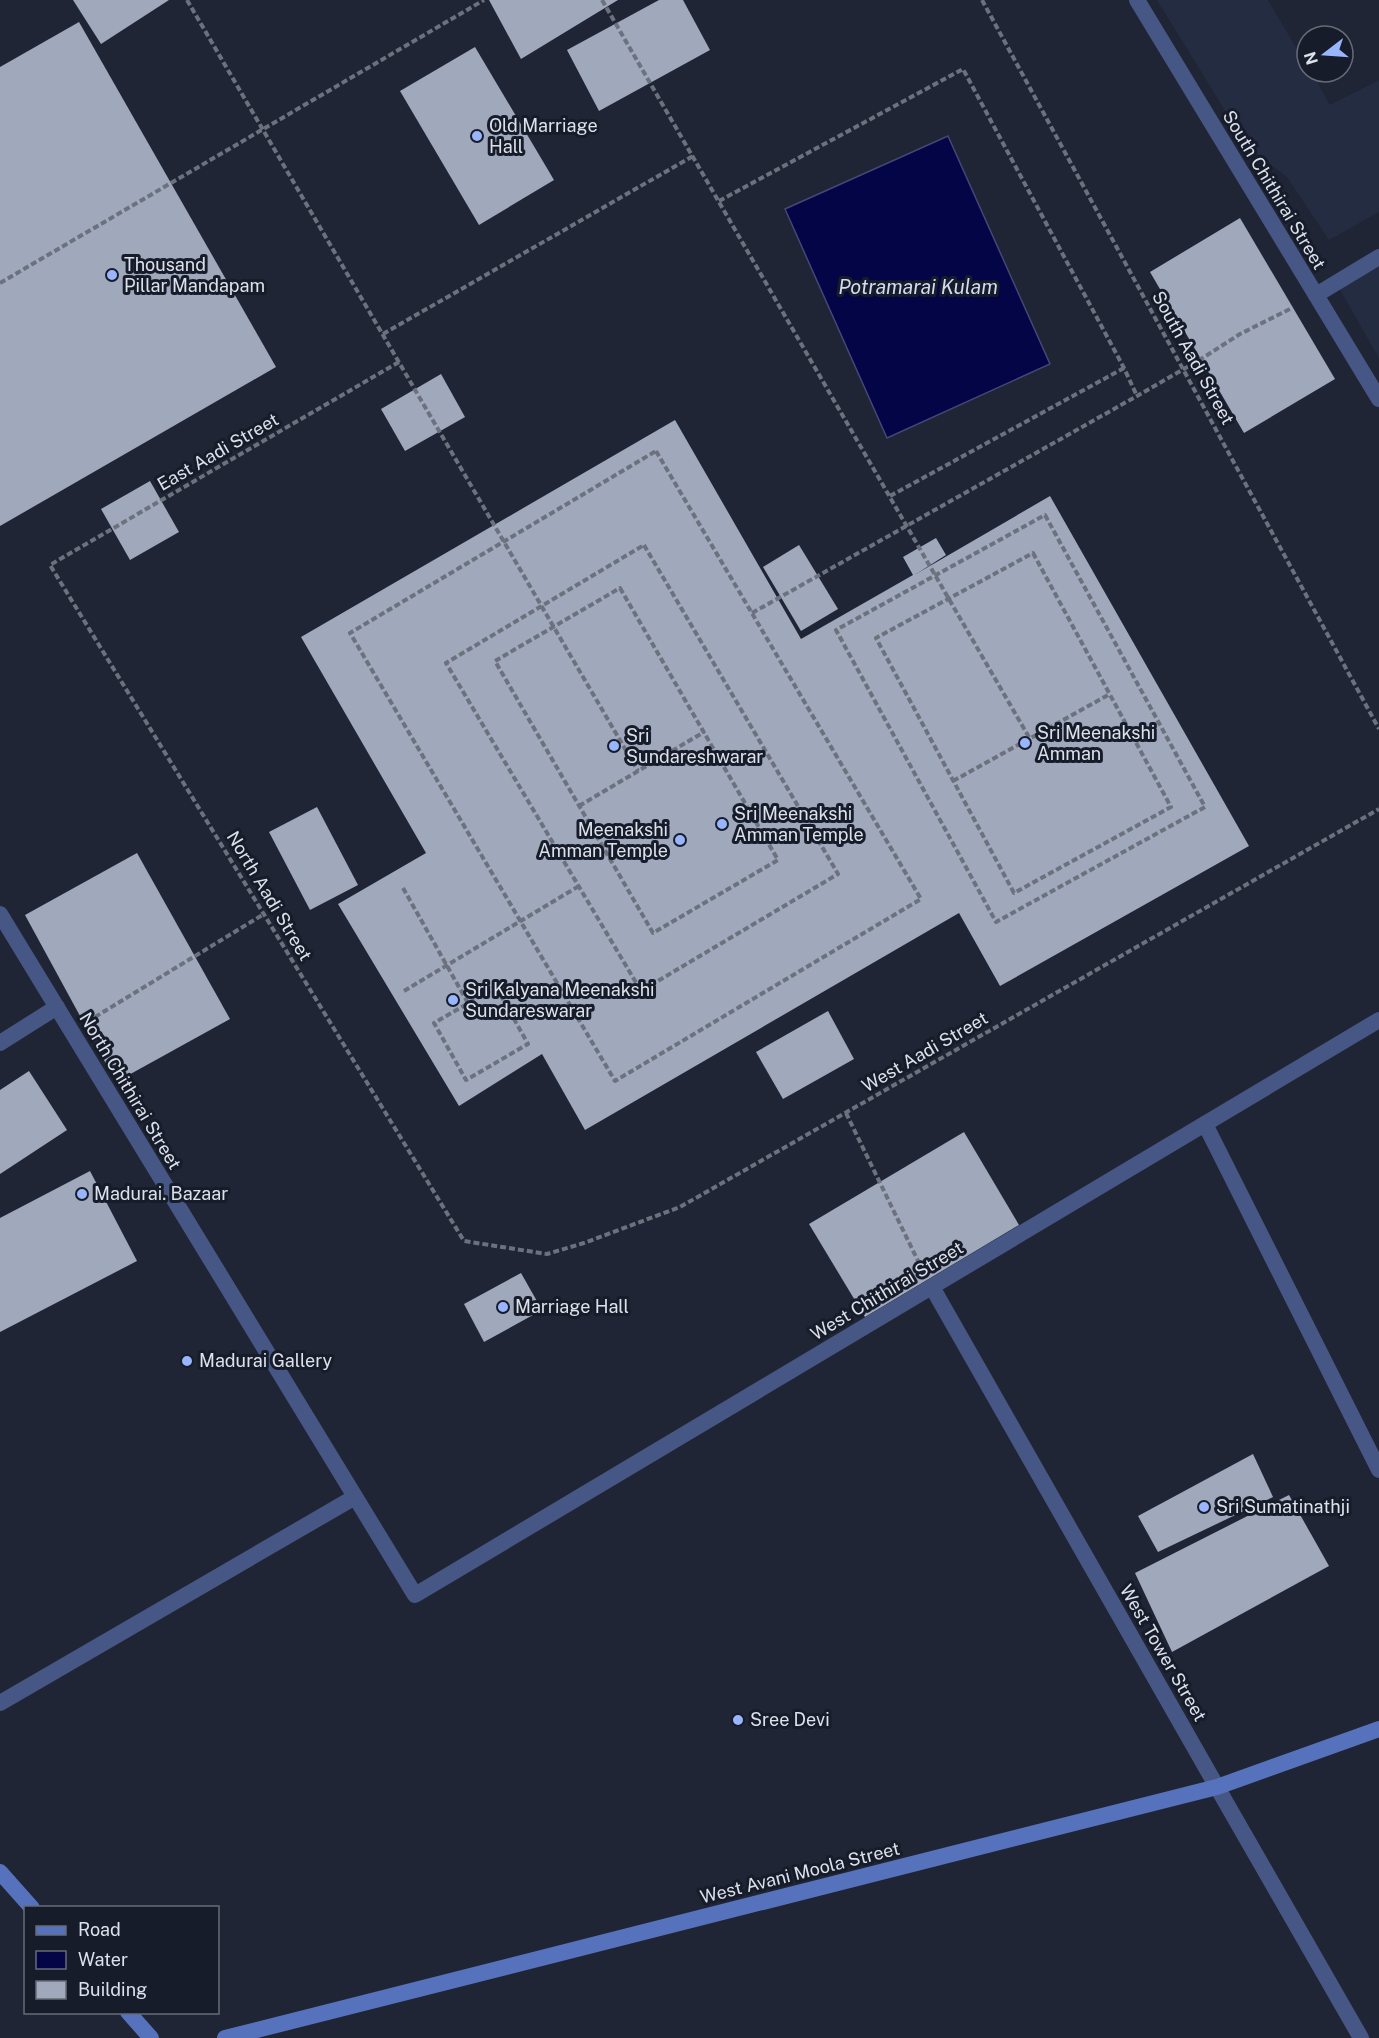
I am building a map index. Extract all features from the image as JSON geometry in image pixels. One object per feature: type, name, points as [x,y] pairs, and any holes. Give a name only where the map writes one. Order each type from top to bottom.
[{"type":"main road","name":"West Avani Moola Street","points":[[225,2038],[1218,1787],[1379,1729]]},
{"type":"main road","points":[[0,1872],[30,1906]]},
{"type":"main road","points":[[129,2014],[151,2038]]},
{"type":"street","name":"South Chithirai Street","points":[[1137,0],[1379,399]]},
{"type":"street","points":[[1316,295],[1379,257]]},
{"type":"street","name":"North Chithirai Street","points":[[0,914],[415,1595]]},
{"type":"street","points":[[0,1043],[57,1007]]},
{"type":"street","name":"West Chithirai Street","points":[[415,1595],[1379,1020]]},
{"type":"street","points":[[1205,1124],[1379,1470]]},
{"type":"street","name":"West Tower Street","points":[[932,1287],[1361,2038]]},
{"type":"street","points":[[0,1703],[355,1497]]},
{"type":"path","points":[[187,0],[638,771]]},
{"type":"path","points":[[0,283],[484,0]]},
{"type":"path","points":[[602,0],[1030,739]]},
{"type":"path","name":"South Aadi Street","points":[[982,0],[1379,729]]},
{"type":"path","points":[[719,201],[963,69],[1137,396]]},
{"type":"path","points":[[383,334],[693,156]]},
{"type":"path","points":[[752,613],[1137,396],[1240,334],[1316,295]]},
{"type":"path","name":"East Aadi Street","points":[[50,565],[399,362]]},
{"type":"path","points":[[890,496],[1124,368]]},
{"type":"path","points":[[656,451],[921,899],[615,1081],[350,633],[504,542],[656,451]]},
{"type":"path","points":[[1045,515],[1205,807],[996,922],[836,630],[935,575],[1045,515]]},
{"type":"path","points":[[644,545],[838,874],[641,991],[446,663],[542,606],[644,545]]},
{"type":"path","points":[[1033,553],[1171,807],[1014,893],[876,638],[950,599],[1033,553]]},
{"type":"path","name":"North Aadi Street","points":[[50,565],[464,1241]]},
{"type":"path","points":[[620,588],[778,860],[653,933],[495,661],[554,626],[620,588]]},
{"type":"path","points":[[953,781],[1110,694]]},
{"type":"path","points":[[579,806],[704,732]]},
{"type":"path","name":"West Aadi Street","points":[[464,1241],[546,1254],[584,1243],[681,1208],[1379,809]]},
{"type":"path","points":[[404,991],[579,886]]},
{"type":"path","points":[[403,888],[468,1003]]},
{"type":"path","points":[[71,1031],[264,914]]},
{"type":"path","points":[[496,987],[528,1044],[466,1080],[434,1023],[468,1003],[496,987]]},
{"type":"path","points":[[846,1113],[881,1182],[898,1223],[932,1287]]},
{"type":"shaded area","points":[[1157,0],[1268,0],[1295,46],[1295,84],[1318,84],[1330,105],[1379,80],[1379,212],[1329,240],[1287,177],[1248,148]]},
{"type":"shaded area","points":[[1379,263],[1379,358],[1338,286]]},
{"type":"water","name":"Potramarai Kulam","points":[[948,136],[1050,364],[887,438],[785,209]]},
{"type":"building","points":[[73,0],[169,0],[101,44]]},
{"type":"building","points":[[489,0],[618,0],[521,59]]},
{"type":"building","points":[[659,0],[683,0],[710,50],[599,111],[567,50]]},
{"type":"building","name":"Thousand Pillar Mandapam","points":[[79,22],[276,367],[0,526],[0,67]]},
{"type":"building","name":"Old Marriage Hall","points":[[475,47],[554,180],[479,225],[400,91]]},
{"type":"building","points":[[1240,218],[1335,379],[1244,433],[1150,272]]},
{"type":"building","points":[[441,374],[465,417],[405,451],[381,409]]},
{"type":"building","name":"Sri Sundareshwarar","points":[[675,420],[801,639],[913,575],[903,557],[936,538],[946,555],[916,574],[1050,496],[1249,846],[1000,986],[959,913],[585,1130],[542,1054],[459,1106],[338,904],[426,853],[301,637]]},
{"type":"building","points":[[150,481],[179,532],[130,560],[101,509]]},
{"type":"building","points":[[799,545],[838,609],[801,631],[763,567]]},
{"type":"building","points":[[317,807],[358,885],[310,910],[269,832]]},
{"type":"building","points":[[137,853],[230,1019],[116,1082],[25,915]]},
{"type":"building","points":[[828,1011],[854,1059],[783,1099],[756,1052]]},
{"type":"building","points":[[29,1071],[67,1130],[0,1174],[0,1090]]},
{"type":"building","points":[[964,1132],[1019,1225],[865,1317],[809,1224]]},
{"type":"building","points":[[90,1171],[137,1261],[0,1332],[0,1218]]},
{"type":"building","name":"Marriage Hall","points":[[521,1273],[542,1310],[484,1342],[464,1304]]},
{"type":"building","name":"Sri Sumatinathji","points":[[1253,1454],[1273,1497],[1158,1552],[1138,1516]]},
{"type":"building","points":[[1289,1495],[1329,1566],[1172,1652],[1135,1573]]},
{"type":"place","name":"Old Marriage Hall","points":[[477,136]]},
{"type":"place","name":"Thousand Pillar Mandapam","points":[[112,275]]},
{"type":"place","name":"Sri Meenakshi Amman","points":[[1025,743]]},
{"type":"place","name":"Sri Sundareshwarar","points":[[614,746]]},
{"type":"place","name":"Sri Meenakshi Amman Temple","points":[[722,824]]},
{"type":"place","name":"Meenakshi Amman Temple","points":[[680,840]]},
{"type":"place","name":"Sri Kalyana Meenakshi Sundareswarar","points":[[453,1000]]},
{"type":"place","name":"Madurai. Bazaar","points":[[82,1194]]},
{"type":"place","name":"Marriage Hall","points":[[503,1307]]},
{"type":"place","name":"Madurai Gallery","points":[[187,1361]]},
{"type":"place","name":"Sri Sumatinathji","points":[[1204,1507]]},
{"type":"place","name":"Sree Devi","points":[[738,1720]]}]
